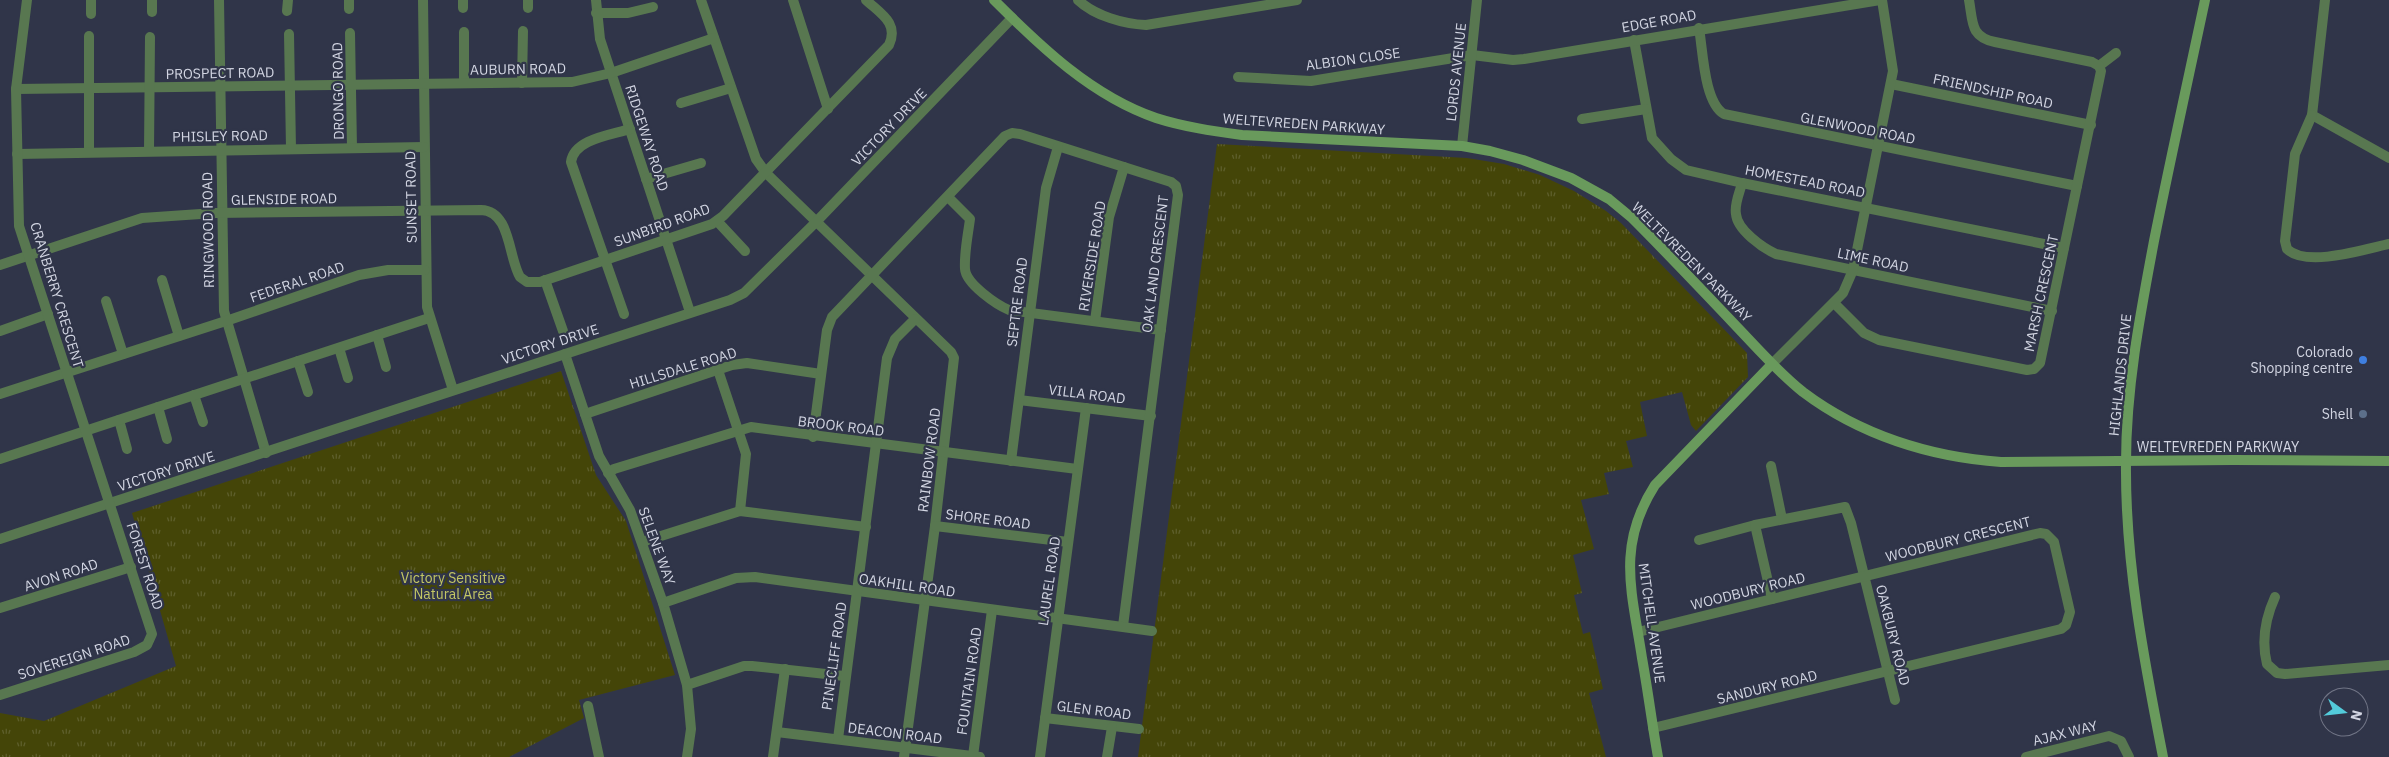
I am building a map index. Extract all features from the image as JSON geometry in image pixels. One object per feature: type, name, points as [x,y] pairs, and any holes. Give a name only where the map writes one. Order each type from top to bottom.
[{"type":"street","name":"CRANBERRY CRESCENT","points":[[27,0],[16,89],[20,226],[85,431],[110,503]]},
{"type":"street","points":[[91,0],[91,14]]},
{"type":"street","points":[[152,0],[152,12]]},
{"type":"street","name":"RINGWOOD ROAD","points":[[219,0],[221,213],[225,321],[266,453]]},
{"type":"street","points":[[287,11],[288,0]]},
{"type":"street","name":"SUNSET ROAD","points":[[423,0],[425,270],[429,318],[453,390]]},
{"type":"street","name":"RIDGEWAY ROAD","points":[[596,0],[598,31],[690,312]]},
{"type":"street","points":[[701,0],[751,149],[766,173],[816,222]]},
{"type":"street","points":[[793,0],[828,109]]},
{"type":"street","name":"SUNBIRD ROAD","points":[[425,210],[481,210],[492,212],[500,220],[520,277],[530,282],[545,280],[717,221],[889,45],[893,35],[890,23],[866,0]]},
{"type":"street","name":"WELTEVREDEN PARKWAY","points":[[994,0],[1066,67],[1090,84],[1132,108],[1176,124],[1242,135],[1462,146],[1498,153],[1544,167],[1571,178],[1608,199],[1653,238],[1772,364],[1802,391],[1852,423],[1912,447],[1971,460],[2001,462],[2389,462]]},
{"type":"street","points":[[1078,0],[1089,9],[1112,18],[1131,24],[1146,25],[1256,3],[1297,0]]},
{"type":"street","name":"LORDS AVENUE","points":[[1462,146],[1477,0]]},
{"type":"street","points":[[1772,364],[1834,304],[1843,293],[1853,270],[1891,84],[1892,57],[1881,0]]},
{"type":"street","name":"EDGE ROAD","points":[[1472,55],[1513,60],[1524,59],[1699,28],[1881,0]]},
{"type":"street","points":[[1969,0],[1976,34],[1986,40],[2092,62],[2099,66],[2116,53]]},
{"type":"street","name":"HIGHLANDS DRIVE","points":[[2163,757],[2131,565],[2126,516],[2126,461],[2131,372],[2143,297],[2205,0]]},
{"type":"street","points":[[2325,0],[2312,115],[2297,145],[2295,154],[2285,242],[2287,249],[2297,256],[2335,256],[2389,244]]},
{"type":"street","points":[[596,13],[628,13],[653,7]]},
{"type":"street","name":"VICTORY DRIVE","points":[[0,539],[266,453],[744,293],[816,222],[1012,18]]},
{"type":"street","name":"GLENWOOD ROAD","points":[[1699,28],[1707,79],[1713,102],[1721,112],[2077,186]]},
{"type":"street","points":[[522,83],[523,30]]},
{"type":"street","points":[[464,32],[464,83]]},
{"type":"street","name":"DRONGO ROAD","points":[[350,33],[352,148]]},
{"type":"street","points":[[289,34],[291,149]]},
{"type":"street","points":[[88,151],[89,36]]},
{"type":"street","points":[[149,151],[150,37]]},
{"type":"street","name":"AUBURN ROAD","points":[[424,84],[572,82],[611,73],[714,38]]},
{"type":"street","name":"HOMESTEAD ROAD","points":[[1634,40],[1652,138],[1680,166],[1696,173],[1742,183],[2064,248]]},
{"type":"street","name":"ALBION CLOSE","points":[[1238,78],[1311,81],[1472,55]]},
{"type":"street","name":"MARSH CRESCENT","points":[[1834,304],[1864,333],[1879,340],[2027,370],[2034,369],[2040,363],[2052,310],[2101,76],[2099,66]]},
{"type":"street","name":"PROSPECT ROAD","points":[[16,89],[424,84]]},
{"type":"street","name":"FRIENDSHIP ROAD","points":[[1891,84],[2090,125]]},
{"type":"street","points":[[681,103],[731,88]]},
{"type":"street","points":[[1582,119],[1646,109]]},
{"type":"street","points":[[2312,115],[2389,158]]},
{"type":"street","points":[[624,314],[604,260],[572,159],[575,151],[583,144],[630,129]]},
{"type":"street","name":"OAK LAND CRESCENT","points":[[814,437],[828,330],[832,317],[1006,136],[1012,133],[1171,182],[1176,186],[1178,195],[1123,626]]},
{"type":"street","name":"PHISLEY ROAD","points":[[17,154],[88,151],[424,147]]},
{"type":"street","name":"SEPTRE ROAD","points":[[1011,461],[1046,188],[1058,147]]},
{"type":"street","points":[[646,179],[702,163]]},
{"type":"street","name":"RIVERSIDE ROAD","points":[[1096,321],[1109,217],[1124,167]]},
{"type":"street","name":"LIME ROAD","points":[[1742,183],[1736,216],[1741,226],[1766,248],[1776,254],[2052,310]]},
{"type":"street","points":[[948,197],[970,219],[965,270],[968,280],[998,305],[1010,310],[1029,313],[1161,330]]},
{"type":"street","name":"GLENSIDE ROAD","points":[[0,265],[142,218],[221,213],[425,210]]},
{"type":"street","points":[[717,221],[745,251]]},
{"type":"street","name":"RAINBOW ROAD","points":[[816,222],[872,274],[915,319],[951,352],[954,358],[935,526],[905,752]]},
{"type":"street","name":"FEDERAL ROAD","points":[[0,394],[374,271],[425,270]]},
{"type":"street","points":[[162,280],[179,336]]},
{"type":"street","points":[[545,280],[563,331]]},
{"type":"street","points":[[106,301],[123,354]]},
{"type":"street","points":[[0,331],[48,314]]},
{"type":"street","points":[[0,459],[429,318]]},
{"type":"street","name":"PINECLIFF ROAD","points":[[838,739],[844,676],[866,528],[889,350],[895,339],[915,319]]},
{"type":"street","points":[[377,336],[386,367]]},
{"type":"street","points":[[339,348],[348,378]]},
{"type":"street","name":"SELENE WAY","points":[[565,354],[599,456],[630,510],[642,542],[688,685],[691,730],[687,757]]},
{"type":"street","points":[[298,361],[308,392]]},
{"type":"street","name":"HILLSDALE ROAD","points":[[585,414],[732,365],[747,363],[822,374]]},
{"type":"street","name":"MITCHELL AVENUE","points":[[1658,757],[1629,576],[1633,533],[1643,504],[1655,485],[1772,364]]},
{"type":"street","points":[[718,370],[746,459],[740,511]]},
{"type":"street","points":[[194,395],[203,422]]},
{"type":"street","name":"VILLA ROAD","points":[[1019,400],[1151,416]]},
{"type":"street","points":[[158,407],[167,439]]},
{"type":"street","name":"LAUREL ROAD","points":[[1040,757],[1086,408]]},
{"type":"street","points":[[119,420],[127,449]]},
{"type":"street","name":"BROOK ROAD","points":[[608,473],[614,469],[752,427],[814,437],[1077,469]]},
{"type":"street","points":[[1699,540],[1782,519],[1771,466]]},
{"type":"street","name":"FOREST ROAD","points":[[110,503],[150,626],[151,637]]},
{"type":"street","name":"OAKBURY ROAD","points":[[1782,519],[1845,507],[1851,523],[1895,700]]},
{"type":"street","points":[[642,542],[740,511],[866,528]]},
{"type":"street","points":[[1756,525],[1772,599]]},
{"type":"street","name":"SHORE ROAD","points":[[935,526],[1068,542]]},
{"type":"street","name":"WOODBURY CRESCENT","points":[[1864,576],[2040,533],[2046,534],[2054,542],[2070,612],[2066,625],[2061,629],[1888,672]]},
{"type":"street","name":"AVON ROAD","points":[[0,608],[131,567]]},
{"type":"street","name":"WOODBURY ROAD","points":[[1638,632],[1864,576]]},
{"type":"street","name":"OAKHILL ROAD","points":[[663,603],[744,577],[1152,631]]},
{"type":"street","points":[[2275,597],[2268,612],[2264,641],[2267,664],[2277,673],[2389,665]]},
{"type":"street","name":"FOUNTAIN ROAD","points":[[976,756],[992,610]]},
{"type":"street","name":"SOVEREIGN ROAD","points":[[0,695],[134,652],[144,647],[151,637]]},
{"type":"street","points":[[688,685],[744,666],[844,676]]},
{"type":"street","points":[[773,757],[785,669]]},
{"type":"street","name":"SANDURY ROAD","points":[[1653,728],[1888,672]]},
{"type":"street","points":[[588,706],[599,757]]},
{"type":"street","name":"GLEN ROAD","points":[[1045,718],[1139,729]]},
{"type":"street","points":[[1108,757],[1112,727]]},
{"type":"street","name":"DEACON ROAD","points":[[777,732],[838,739],[905,752],[976,756]]},
{"type":"street","name":"AJAX WAY","points":[[2026,757],[2109,736],[2121,741],[2129,757]]},
{"type":"green space","points":[[1217,144],[1467,158],[1504,164],[1540,175],[1574,191],[1621,223],[1747,353],[1748,377],[1696,431],[1691,425],[1682,392],[1640,402],[1647,436],[1626,441],[1633,467],[1604,473],[1609,494],[1581,500],[1594,549],[1573,555],[1582,593],[1574,595],[1583,634],[1590,632],[1603,689],[1589,693],[1606,757],[1138,757]]},
{"type":"green space","name":"Victory Sensitive Natural Area","points":[[561,371],[596,475],[626,521],[675,675],[579,700],[584,718],[509,757],[0,757],[0,713],[44,721],[176,666],[132,513]]},
{"type":"place","name":"Colorado Shopping centre","points":[[2363,360]]},
{"type":"place","name":"Shell","points":[[2363,414]]}]
